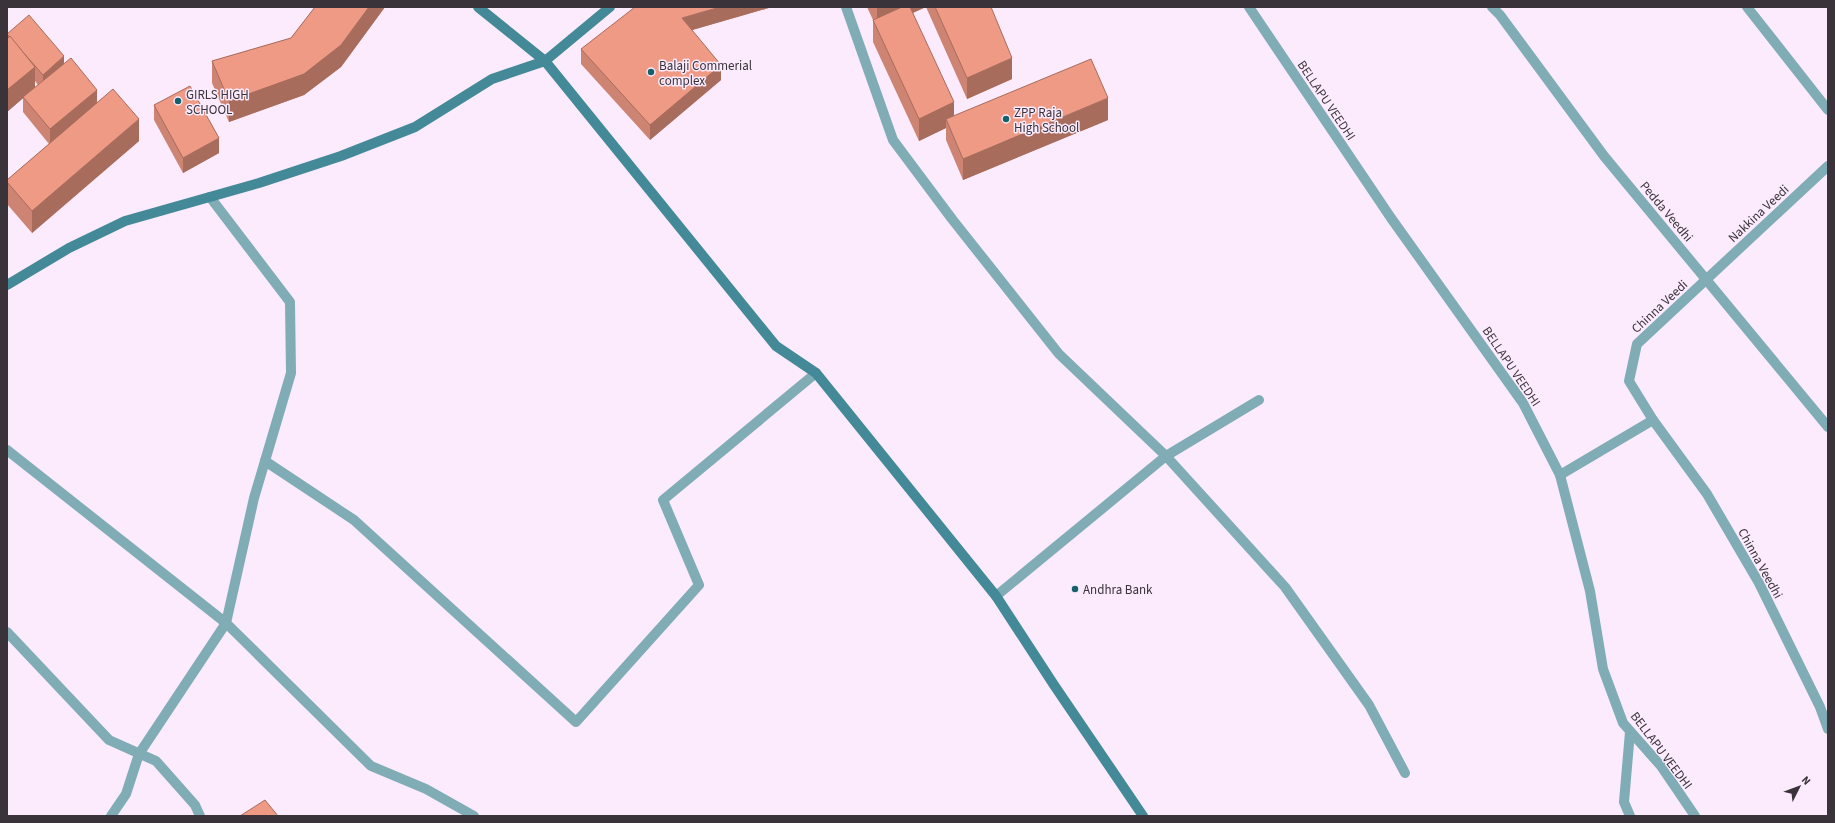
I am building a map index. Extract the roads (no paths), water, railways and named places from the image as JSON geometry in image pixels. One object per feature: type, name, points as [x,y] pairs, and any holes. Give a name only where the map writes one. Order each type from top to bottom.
[{"type":"street","points":[[478,7],[545,61],[776,346],[816,373],[996,596],[1054,685],[1143,816]]},
{"type":"street","points":[[7,285],[69,248],[125,221],[259,183],[341,156],[415,127],[492,79],[545,61],[610,7]]},
{"type":"street","points":[[846,7],[893,140],[952,219],[1059,354],[1166,456],[1285,587],[1369,705],[1405,772]]},
{"type":"street","name":"BELLAPU VEEDHI","points":[[1248,7],[1391,218],[1523,403],[1560,475],[1590,591],[1603,669],[1622,723],[1661,766],[1695,816]]},
{"type":"street","name":"Pedda Veedhi","points":[[1492,7],[1500,15],[1604,156],[1828,427]]},
{"type":"street","points":[[1747,7],[1828,110]]},
{"type":"street","name":"Nakkina Veedi","points":[[1707,280],[1828,166]]},
{"type":"street","points":[[111,816],[126,794],[139,754],[226,623],[254,498],[290,373],[290,302],[210,197]]},
{"type":"street","name":"Chinna Veedi","points":[[1653,420],[1629,381],[1636,344],[1707,280]]},
{"type":"street","points":[[265,461],[354,520],[576,722],[699,585],[663,500],[816,373]]},
{"type":"street","points":[[996,596],[1166,456],[1259,400]]},
{"type":"street","points":[[1560,475],[1653,420]]},
{"type":"street","name":"Chinna Veedhi","points":[[1653,420],[1707,494],[1759,583],[1820,706],[1828,729]]},
{"type":"street","points":[[7,450],[226,623],[371,766],[426,789],[474,816]]},
{"type":"street","points":[[7,632],[109,740],[156,761],[195,805],[200,816]]},
{"type":"street","points":[[1630,732],[1624,802],[1630,816]]},
{"type":"place","name":"Balaji Commerial complex","points":[[651,72]]},
{"type":"place","name":"GIRLS HIGH SCHOOL","points":[[178,101]]},
{"type":"place","name":"ZPP Raja High School","points":[[1006,119]]},
{"type":"place","name":"Andhra Bank","points":[[1075,589]]}]
